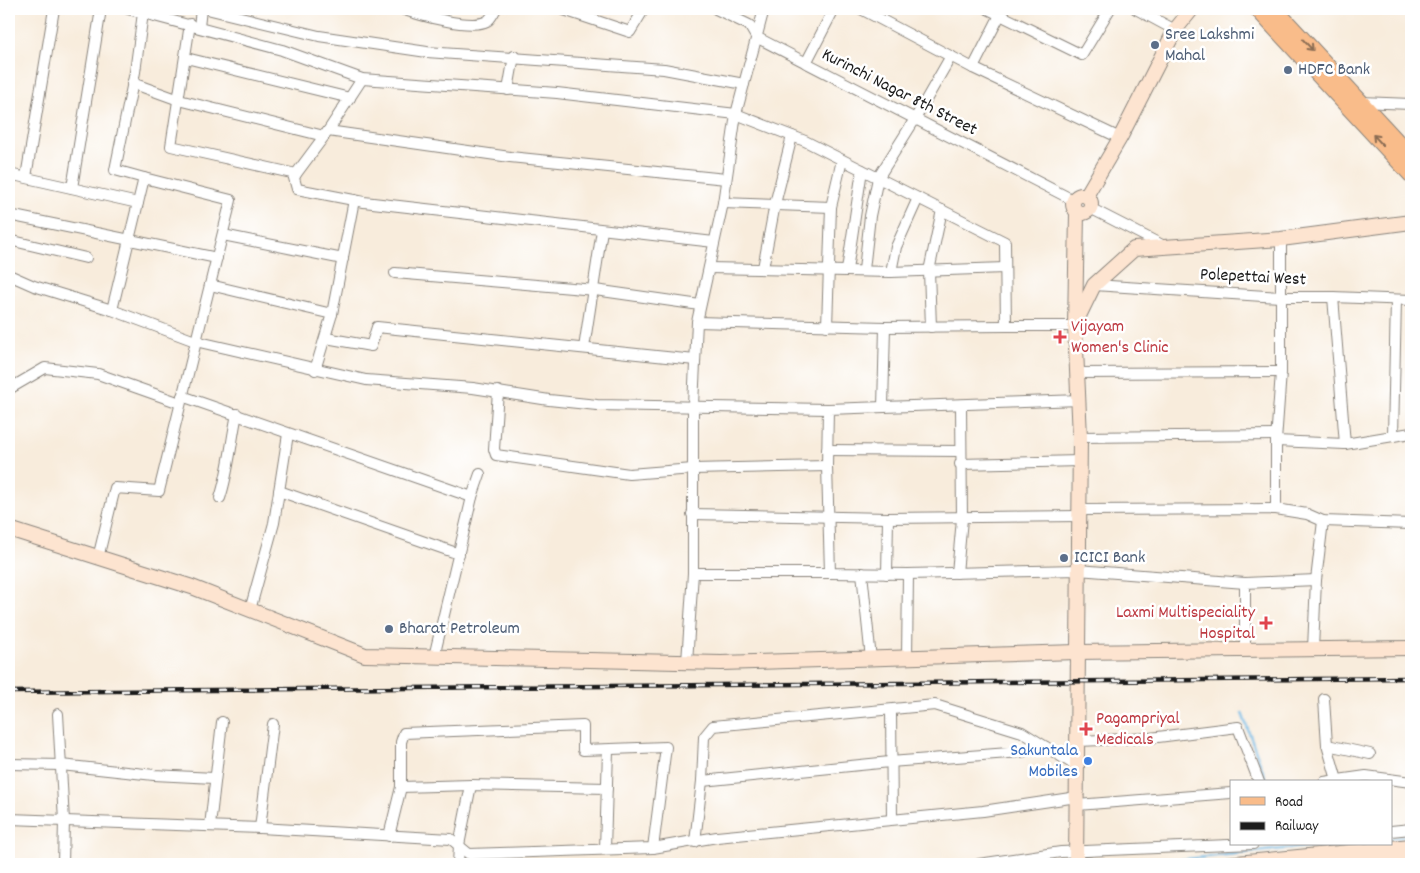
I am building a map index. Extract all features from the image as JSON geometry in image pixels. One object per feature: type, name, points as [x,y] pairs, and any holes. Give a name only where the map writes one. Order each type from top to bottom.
[{"type":"main road","points":[[1257,9],[1411,176]]},
{"type":"main road","points":[[1275,9],[1411,156]]},
{"type":"street","points":[[26,177],[54,9]]},
{"type":"street","points":[[72,188],[81,120],[101,9]]},
{"type":"street","points":[[128,9],[282,50],[362,79],[557,93],[736,114],[792,136],[1005,242],[1006,326]]},
{"type":"street","points":[[201,9],[186,58],[171,146],[296,174]]},
{"type":"street","points":[[207,9],[319,36],[427,52],[514,56],[664,70],[744,84]]},
{"type":"street","points":[[402,9],[428,18],[479,24],[490,18],[496,9]]},
{"type":"street","points":[[561,9],[630,32],[644,9]]},
{"type":"street","name":"Kurinchi Nagar 8th Street","points":[[716,9],[748,25],[756,38],[1164,246]]},
{"type":"street","points":[[687,662],[693,573],[693,406],[697,322],[723,203],[736,114],[764,9]]},
{"type":"street","points":[[806,63],[834,9]]},
{"type":"street","points":[[861,9],[973,68],[1120,138]]},
{"type":"street","points":[[988,9],[1082,55],[1110,9]]},
{"type":"street","points":[[1136,9],[1175,30]]},
{"type":"street","points":[[1076,859],[1080,400],[1076,373],[1075,326],[1082,204],[1120,138],[1175,30],[1192,9]]},
{"type":"street","points":[[98,558],[115,488],[159,491],[231,200],[115,170],[132,84],[143,13]]},
{"type":"street","points":[[973,68],[1000,15]]},
{"type":"street","points":[[508,90],[514,56]]},
{"type":"street","points":[[864,270],[870,216],[878,178],[915,119],[950,56]]},
{"type":"street","points":[[186,58],[350,98]]},
{"type":"street","points":[[362,79],[326,134],[296,174],[294,178],[297,189],[354,200],[714,242]]},
{"type":"street","points":[[132,84],[179,100],[326,134],[510,157],[726,179]]},
{"type":"street","points":[[1362,102],[1411,104]]},
{"type":"street","points":[[763,268],[775,204],[792,136]]},
{"type":"street","points":[[826,326],[831,207],[842,160]]},
{"type":"street","points":[[847,270],[862,170]]},
{"type":"street","points":[[9,174],[138,203]]},
{"type":"street","points":[[112,310],[144,178]]},
{"type":"street","points":[[891,272],[896,247],[918,198]]},
{"type":"street","points":[[315,370],[332,314],[354,200]]},
{"type":"street","points":[[723,203],[831,207]]},
{"type":"street","points":[[931,327],[929,271],[942,210]]},
{"type":"street","points":[[9,215],[217,258]]},
{"type":"street","points":[[1075,326],[1094,285],[1134,249],[1282,239],[1411,222]]},
{"type":"street","points":[[584,348],[595,290],[602,230]]},
{"type":"street","points":[[224,234],[343,259]]},
{"type":"street","points":[[1276,509],[1276,438],[1281,372],[1280,297],[1282,239]]},
{"type":"street","points":[[9,240],[86,258]]},
{"type":"street","points":[[709,268],[829,269],[891,272],[1005,268]]},
{"type":"street","points":[[394,273],[595,290],[700,305]]},
{"type":"street","points":[[9,275],[34,286],[112,310],[195,341],[315,370],[366,380],[498,392],[549,400],[598,404],[828,409],[961,406],[1080,400]]},
{"type":"street","points":[[210,284],[332,314]]},
{"type":"street","name":"Polepettai West","points":[[1094,285],[1280,297],[1411,300]]},
{"type":"street","points":[[1333,297],[1344,444]]},
{"type":"street","points":[[1394,436],[1396,300]]},
{"type":"street","points":[[697,322],[885,327],[1075,326]]},
{"type":"street","points":[[326,338],[371,346],[377,327],[695,360]]},
{"type":"street","points":[[883,407],[885,327]]},
{"type":"street","points":[[9,389],[45,368],[98,374],[181,400],[237,414],[288,434],[472,497]]},
{"type":"street","points":[[1076,373],[1281,372]]},
{"type":"street","points":[[498,392],[494,449],[496,455],[629,474],[693,468],[826,466]]},
{"type":"street","points":[[957,573],[962,519],[960,464],[961,406]]},
{"type":"street","points":[[828,409],[826,466],[830,573]]},
{"type":"street","points":[[220,498],[225,483],[228,456],[237,414]]},
{"type":"street","points":[[1080,437],[1276,438],[1344,444],[1411,433]]},
{"type":"street","points":[[250,610],[274,522],[288,434]]},
{"type":"street","points":[[827,450],[960,451]]},
{"type":"street","points":[[960,464],[1079,461]]},
{"type":"street","points":[[434,657],[472,497],[480,474]]},
{"type":"street","points":[[279,491],[459,554]]},
{"type":"street","points":[[692,514],[962,519],[1079,513],[1276,509],[1307,514],[1323,521],[1411,524]]},
{"type":"street","points":[[887,574],[888,518]]},
{"type":"street","points":[[1313,649],[1316,580],[1323,521]]},
{"type":"street","points":[[9,529],[192,587],[366,655],[687,662],[871,659],[1077,652],[1411,648]]},
{"type":"street","points":[[693,573],[908,574],[1078,570],[1245,583],[1316,580]]},
{"type":"street","points":[[862,573],[871,659]]},
{"type":"street","points":[[907,658],[908,574]]},
{"type":"street","points":[[1245,583],[1245,650]]},
{"type":"street","points":[[1324,699],[1327,745],[1337,780],[1366,776],[1411,782]]},
{"type":"street","points":[[695,842],[702,781],[704,737],[713,726],[891,710],[925,705],[941,706],[1022,732],[1078,767]]},
{"type":"street","points":[[891,710],[892,819]]},
{"type":"street","points":[[58,714],[64,821],[62,864]]},
{"type":"street","points":[[210,826],[214,778],[222,722]]},
{"type":"street","points":[[260,828],[272,724]]},
{"type":"street","points":[[389,836],[401,787],[401,742],[404,733],[582,726],[582,750],[666,748],[653,848]]},
{"type":"street","points":[[1078,741],[1150,738],[1238,727],[1258,780]]},
{"type":"street","points":[[1327,745],[1370,754]]},
{"type":"street","points":[[702,781],[890,762],[1022,752],[1046,747]]},
{"type":"street","points":[[605,849],[608,750]]},
{"type":"street","points":[[9,764],[61,765],[154,775],[214,778]]},
{"type":"street","points":[[458,864],[459,845],[470,786]]},
{"type":"street","points":[[401,787],[607,788]]},
{"type":"street","points":[[9,819],[260,828],[451,839],[469,854],[653,848],[717,837],[1077,801],[1230,793]]},
{"type":"street","points":[[1392,831],[1411,829]]},
{"type":"street","points":[[979,864],[1076,859],[1230,846]]},
{"type":"street","points":[[1226,864],[1411,846]]},
{"type":"street","points":[[1330,864],[1411,856]]},
{"type":"waterway","points":[[1242,713],[1266,780]]},
{"type":"waterway","points":[[1392,838],[1411,836]]},
{"type":"waterway","points":[[1138,864],[1313,846]]},
{"type":"railway","points":[[9,692],[1411,678]]},
{"type":"place","name":"Sree Lakshmi Mahal","points":[[1155,45]]},
{"type":"place","name":"HDFC Bank","points":[[1288,70]]},
{"type":"place","name":"Vijayam Women's Clinic","points":[[1060,337]]},
{"type":"place","name":"ICICI Bank","points":[[1064,558]]},
{"type":"place","name":"Laxmi Multispeciality Hospital","points":[[1266,623]]},
{"type":"place","name":"Bharat Petroleum","points":[[389,629]]},
{"type":"place","name":"Pagampriyal Medicals","points":[[1086,729]]},
{"type":"place","name":"Sakuntala Mobiles","points":[[1088,761]]}]
